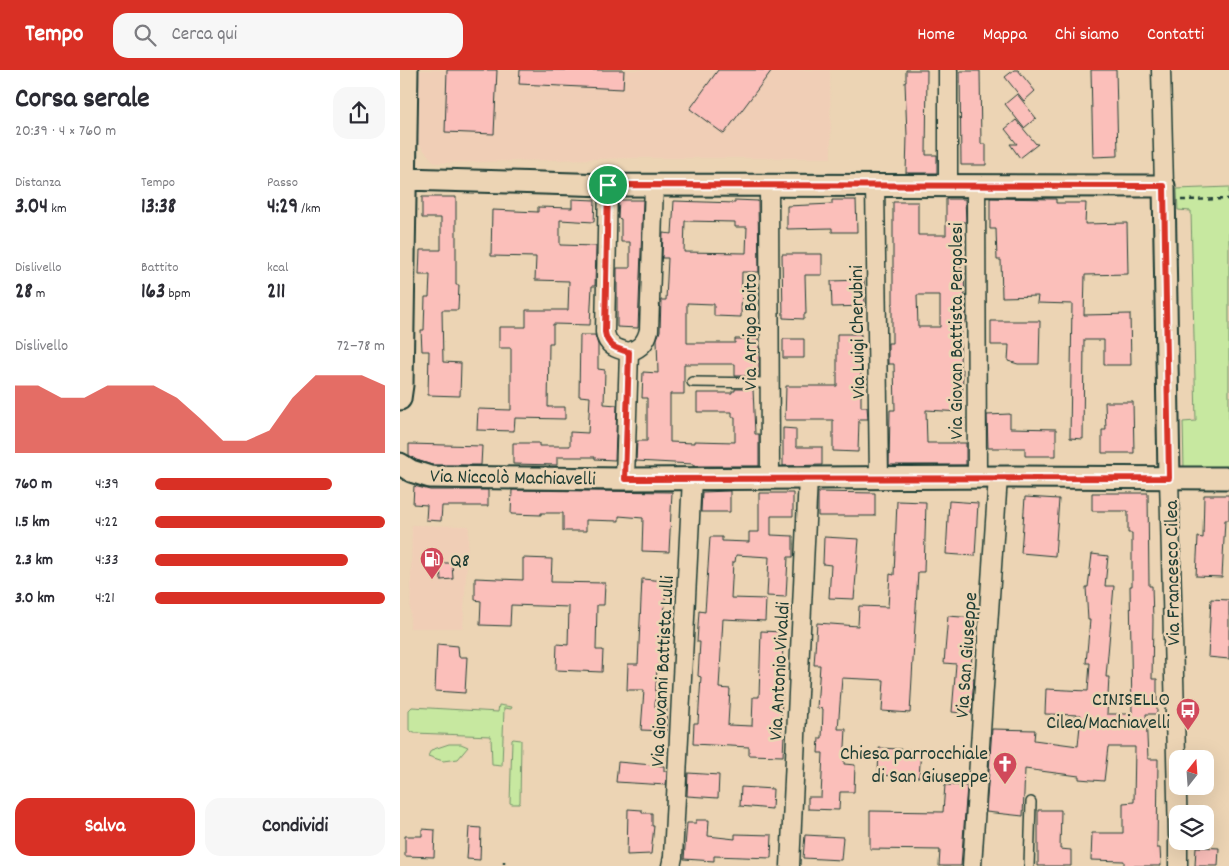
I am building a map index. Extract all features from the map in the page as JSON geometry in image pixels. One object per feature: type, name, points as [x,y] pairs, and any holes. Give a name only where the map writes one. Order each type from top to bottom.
[{"type":"street","points":[[400,399],[406,70]]},
{"type":"street","points":[[948,70],[948,186]]},
{"type":"street","name":"Via Francesco Cilea","points":[[1161,70],[1177,805]]},
{"type":"street","points":[[405,179],[608,185],[976,185],[1164,193]]},
{"type":"street","points":[[608,185],[605,332],[606,338],[613,347],[629,352],[645,342],[649,330],[654,185]]},
{"type":"street","name":"Via Arrigo Boito","points":[[769,185],[770,478]]},
{"type":"street","name":"Via Luigi Cherubini","points":[[875,185],[879,478]]},
{"type":"street","name":"Via Giovan Battista Pergolesi","points":[[976,185],[977,477]]},
{"type":"street","points":[[625,479],[629,352]]},
{"type":"street","name":"Via Niccolò Machiavelli","points":[[400,464],[411,471],[430,477],[625,479],[1229,478]]},
{"type":"street","name":"Via San Giuseppe","points":[[972,866],[998,477]]},
{"type":"street","name":"Via Giovanni Battista Lulli","points":[[671,866],[673,857],[692,478]]},
{"type":"street","name":"Via Antonio Vivaldi","points":[[790,866],[808,478]]},
{"type":"street","points":[[1178,850],[1178,866]]},
{"type":"lane","points":[[692,382],[770,383]]},
{"type":"lane","points":[[1029,866],[1031,802]]},
{"type":"path","points":[[1164,193],[1229,199]]},
{"type":"shaded area","points":[[419,70],[830,70],[831,158],[633,158],[435,163],[417,142]]},
{"type":"shaded area","points":[[412,525],[469,526],[463,628],[410,628]]},
{"type":"green space","points":[[1229,187],[1229,469],[1184,469],[1183,422],[1196,421],[1191,211],[1178,210],[1177,189]]},
{"type":"green space","points":[[499,705],[512,707],[511,709],[504,708],[502,766],[492,765],[491,736],[414,733],[409,730],[409,710],[412,707],[498,712]]},
{"type":"green space","points":[[513,739],[521,740],[519,804],[510,803]]},
{"type":"green space","points":[[449,744],[461,744],[468,747],[458,759],[443,761],[428,756],[431,750]]},
{"type":"building","points":[[447,70],[497,70],[494,134],[445,132]]},
{"type":"building","points":[[520,70],[624,70],[623,89],[519,84]]},
{"type":"building","points":[[718,70],[772,70],[724,134],[690,109]]},
{"type":"building","points":[[906,70],[927,70],[926,155],[937,155],[937,173],[906,173]]},
{"type":"building","points":[[1014,70],[1018,70],[1035,91],[1024,101],[1005,77]]},
{"type":"building","points":[[1091,70],[1116,70],[1118,156],[1093,157]]},
{"type":"building","points":[[960,71],[980,71],[981,144],[986,144],[986,165],[961,165]]},
{"type":"building","points":[[1017,94],[1036,118],[1024,128],[1005,104]]},
{"type":"building","points":[[1016,120],[1038,144],[1020,158],[1010,144],[1017,144],[1005,129]]},
{"type":"building","points":[[422,197],[456,197],[456,285],[459,285],[458,310],[442,310],[443,362],[461,363],[460,396],[428,395],[429,351],[422,351],[421,330],[424,330],[425,297],[429,297],[430,275],[419,275],[420,250],[441,250],[441,218],[422,218]]},
{"type":"building","points":[[990,198],[1056,199],[1056,203],[1086,203],[1085,224],[1127,223],[1128,274],[1085,275],[1084,315],[1130,314],[1131,365],[1104,365],[1104,340],[1084,340],[1083,439],[1070,438],[1072,304],[1037,303],[1038,296],[1002,297],[1001,260],[997,260],[996,229],[990,229]]},
{"type":"building","points":[[572,199],[595,200],[594,222],[560,220],[560,245],[596,246],[595,286],[592,286],[590,325],[553,324],[553,343],[549,343],[548,407],[565,407],[565,419],[515,418],[514,431],[477,430],[478,409],[511,410],[511,348],[499,348],[499,327],[526,327],[526,310],[568,310],[569,281],[535,280],[536,257],[491,256],[492,210],[538,212],[538,207],[572,208]]},
{"type":"building","points":[[946,199],[965,199],[966,222],[961,222],[961,270],[964,270],[965,303],[965,323],[961,323],[960,369],[963,369],[962,412],[926,410],[927,443],[966,443],[966,465],[889,465],[890,410],[895,410],[894,364],[888,364],[888,343],[892,343],[893,202],[918,202],[918,235],[946,235]],"holes":[[[917,295],[940,295],[940,327],[918,327]]]},
{"type":"building","points":[[619,200],[643,200],[638,328],[617,327],[617,268],[630,268],[630,242],[621,242],[621,219],[618,218]]},
{"type":"building","points":[[735,200],[758,201],[759,272],[742,272],[741,317],[714,316],[714,304],[687,303],[687,343],[735,343],[735,339],[759,339],[759,376],[735,376],[735,364],[684,364],[684,394],[670,394],[670,442],[735,442],[735,417],[732,417],[732,412],[697,412],[697,393],[732,393],[735,389],[753,389],[755,434],[759,434],[759,466],[693,466],[693,464],[636,461],[637,441],[647,441],[647,398],[642,398],[643,372],[658,373],[657,339],[660,331],[661,300],[666,300],[668,258],[662,258],[663,233],[672,234],[674,201],[735,203]],"holes":[[[685,221],[735,222],[735,227],[747,227],[746,253],[684,252]]]},
{"type":"building","points":[[832,200],[856,200],[857,232],[832,232],[832,228],[787,229],[787,206],[832,204]]},
{"type":"building","points":[[782,254],[822,254],[822,275],[805,275],[806,314],[804,314],[804,319],[783,318]]},
{"type":"building","points":[[864,280],[865,306],[832,307],[831,281]]},
{"type":"building","points":[[991,321],[1040,321],[1039,364],[1018,364],[1008,361],[1009,345],[991,345]]},
{"type":"building","points":[[837,334],[861,334],[861,407],[867,407],[868,419],[859,419],[858,452],[833,451],[833,420],[785,420],[786,386],[837,386]]},
{"type":"building","points":[[580,335],[595,335],[598,345],[598,369],[605,370],[604,404],[617,405],[615,460],[595,459],[595,457],[557,457],[557,465],[513,464],[513,443],[539,443],[539,446],[570,446],[570,432],[588,433],[590,397],[579,396]]},
{"type":"building","points":[[783,339],[804,339],[804,358],[783,358]]},
{"type":"building","points":[[1105,402],[1133,402],[1134,453],[1102,453],[1102,430],[1106,430]]},
{"type":"building","points":[[1010,414],[1010,428],[1056,429],[1056,456],[1025,456],[1025,448],[988,448],[987,415]]},
{"type":"building","points":[[783,428],[796,429],[796,447],[822,447],[822,465],[783,466]]},
{"type":"building","points":[[409,444],[482,446],[481,465],[432,465],[416,460],[409,455]]},
{"type":"building","points":[[414,486],[430,490],[488,490],[488,506],[442,506],[441,521],[426,520],[427,505],[413,504]]},
{"type":"building","points":[[512,490],[672,492],[669,552],[642,551],[643,518],[619,516],[619,521],[586,520],[586,531],[563,531],[563,513],[541,513],[541,515],[511,514]]},
{"type":"building","points":[[730,491],[730,512],[701,512],[702,492]]},
{"type":"building","points":[[818,492],[875,493],[875,516],[818,516]]},
{"type":"building","points":[[759,493],[793,493],[793,516],[771,516],[771,535],[793,536],[793,557],[788,557],[786,597],[767,596],[769,557],[736,555],[735,562],[733,562],[731,598],[766,599],[765,621],[723,619],[719,688],[730,689],[728,725],[752,726],[753,697],[759,697],[761,631],[783,632],[781,734],[784,734],[783,756],[749,755],[749,747],[693,744],[694,723],[698,723],[701,677],[698,676],[700,642],[697,642],[699,611],[705,612],[710,537],[722,537],[722,541],[749,542],[749,532],[759,532]]},
{"type":"building","points":[[1092,493],[1148,493],[1149,586],[1152,586],[1153,620],[1152,679],[1157,679],[1157,714],[1146,714],[1148,759],[1158,759],[1157,848],[1160,848],[1161,866],[1124,866],[1124,861],[1091,860],[1092,833],[1123,833],[1123,803],[1134,802],[1135,747],[1108,747],[1104,781],[1079,779],[1079,776],[1025,769],[1023,816],[986,812],[992,729],[1035,730],[1034,740],[1078,746],[1081,715],[1045,714],[1046,689],[1088,691],[1090,663],[1086,663],[1090,620],[1088,620],[1086,587],[1088,587],[1092,554],[1108,556],[1105,586],[1114,586],[1106,677],[1109,677],[1107,714],[1132,714],[1130,586],[1132,586],[1132,533],[1128,533],[1128,511],[1092,511]]},
{"type":"building","points":[[1204,495],[1229,495],[1229,520],[1225,520],[1222,577],[1196,576],[1198,537],[1203,538]]},
{"type":"building","points":[[1025,497],[1059,499],[1055,556],[1021,553]]},
{"type":"building","points":[[897,501],[926,502],[924,572],[918,572],[910,713],[882,711],[884,680],[842,678],[838,729],[846,729],[844,764],[855,765],[854,792],[840,792],[839,810],[808,809],[808,797],[821,797],[823,753],[818,753],[819,738],[822,738],[823,709],[817,708],[820,665],[814,665],[817,623],[858,626],[859,606],[888,607],[890,574],[894,575]]},
{"type":"building","points":[[949,501],[978,503],[975,556],[946,554]]},
{"type":"building","points":[[824,537],[859,539],[854,599],[829,598],[831,565],[823,564]]},
{"type":"building","points":[[523,558],[552,559],[551,582],[605,583],[604,605],[597,605],[596,650],[603,650],[602,672],[556,670],[557,644],[568,645],[569,607],[511,605],[510,626],[480,625],[481,601],[475,600],[475,578],[523,580]]},
{"type":"building","points":[[440,563],[452,563],[453,579],[441,580]]},
{"type":"building","points":[[642,579],[666,581],[662,665],[657,665],[655,707],[667,708],[666,731],[641,730],[644,690],[627,690],[628,664],[638,664]]},
{"type":"building","points":[[1211,599],[1229,600],[1229,659],[1208,657]]},
{"type":"building","points":[[948,616],[975,618],[970,678],[974,678],[971,714],[952,712],[956,664],[944,663]]},
{"type":"building","points":[[437,644],[458,646],[459,657],[467,657],[465,693],[435,691]]},
{"type":"building","points":[[879,748],[921,750],[919,777],[878,775]]},
{"type":"building","points":[[618,762],[664,766],[664,771],[667,771],[666,785],[616,782]]},
{"type":"building","points":[[688,773],[719,775],[718,798],[687,796]]},
{"type":"building","points":[[945,785],[967,786],[961,866],[939,866],[940,850],[870,849],[870,811],[943,812]]},
{"type":"building","points":[[741,787],[773,789],[772,809],[740,806]]},
{"type":"building","points":[[628,809],[642,810],[642,813],[652,813],[652,826],[654,826],[651,854],[627,855]]},
{"type":"building","points":[[1038,810],[1061,810],[1060,849],[1071,850],[1071,866],[1038,866]]},
{"type":"building","points":[[696,820],[709,820],[708,836],[735,839],[735,834],[772,835],[771,858],[714,856],[714,861],[684,859],[687,823],[696,823]]},
{"type":"building","points":[[469,827],[481,828],[480,860],[467,859]]},
{"type":"building","points":[[422,829],[435,830],[434,857],[405,856],[405,836],[422,836]]},
{"type":"building","points":[[805,835],[843,837],[841,860],[803,858]]},
{"type":"building","points":[[1214,848],[1219,848],[1218,866],[1195,866],[1196,850],[1214,850]]},
{"type":"place","name":"Q8","points":[[432,580]]},
{"type":"place","name":"CINISELLO Cilea/Machiavelli","points":[[1188,731]]},
{"type":"place","name":"Chiesa parrocchiale di San Giuseppe","points":[[1005,785]]},
{"type":"route","points":[[608,185],[1164,186],[1169,478],[625,479],[629,352],[618,350],[609,344],[605,332],[608,185]]}]
